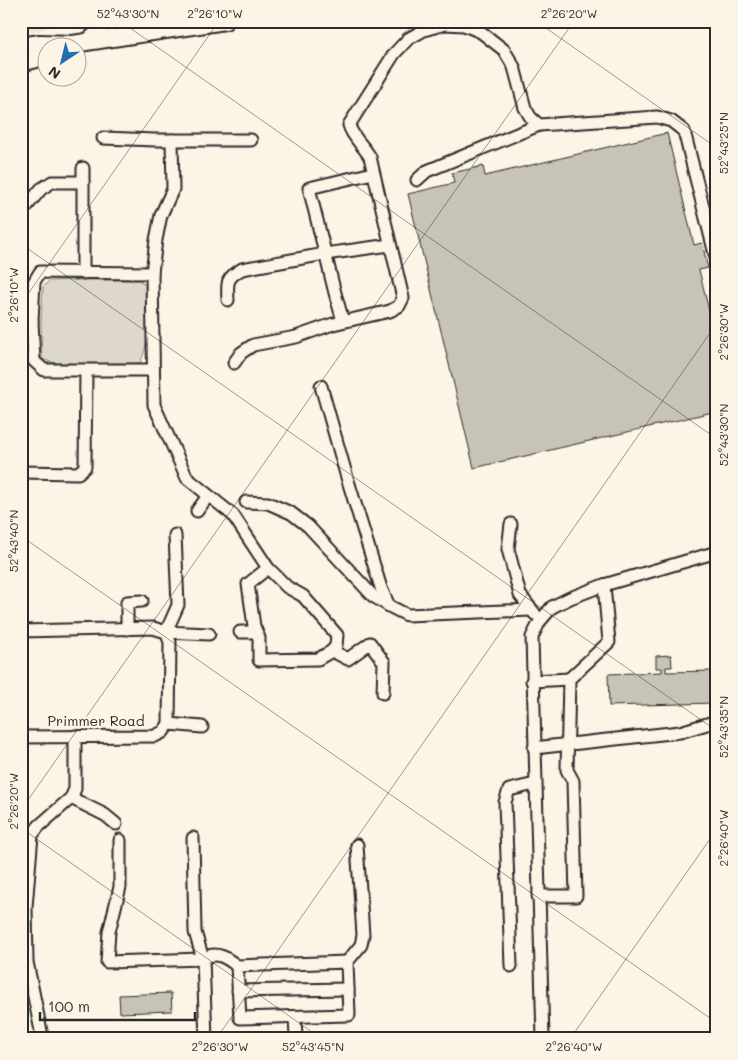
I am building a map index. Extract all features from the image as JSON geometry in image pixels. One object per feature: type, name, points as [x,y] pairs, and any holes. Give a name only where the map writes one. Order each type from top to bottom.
[{"type":"highway","points":[[88,43],[225,21]]},
{"type":"highway","points":[[21,46],[38,43]]},
{"type":"highway","points":[[21,63],[38,59]]},
{"type":"street","points":[[84,38],[109,21]]},
{"type":"street","points":[[234,363],[241,353],[253,345],[296,337],[343,321],[390,311],[399,306],[402,298],[370,157],[351,133],[349,125],[394,54],[408,39],[424,30],[446,24],[464,25],[481,32],[504,50],[514,67],[525,108],[531,118],[539,124]]},
{"type":"street","points":[[417,180],[427,171],[539,124],[657,117],[671,121],[684,131],[717,262]]},
{"type":"street","points":[[103,138],[251,140]]},
{"type":"street","points":[[172,140],[173,189],[161,215],[152,273],[154,405],[187,478],[234,515],[268,568],[287,587],[302,596],[337,635],[336,646],[332,651],[318,659],[259,660],[259,638],[254,626],[248,584],[268,568]]},
{"type":"street","points":[[83,168],[83,273]]},
{"type":"street","points":[[343,321],[309,188],[373,173]]},
{"type":"street","points":[[21,213],[41,189],[52,182],[83,182]]},
{"type":"street","points":[[228,300],[227,283],[231,275],[242,269],[325,254],[390,245]]},
{"type":"street","points":[[152,273],[40,272],[34,282],[27,321],[34,361],[44,370],[153,370]]},
{"type":"street","points":[[21,472],[78,473],[85,467],[86,370]]},
{"type":"street","points":[[321,386],[380,588],[389,606]]},
{"type":"street","points":[[197,511],[208,496]]},
{"type":"street","points":[[246,502],[268,502],[297,518],[308,526],[373,596],[408,615],[532,610]]},
{"type":"street","points":[[511,524],[508,549],[520,595],[540,621]]},
{"type":"street","points":[[175,536],[178,605],[166,632],[170,642],[169,724],[202,727]]},
{"type":"street","points":[[543,1039],[532,637],[540,621],[552,607],[604,585],[717,552]]},
{"type":"street","points":[[532,682],[570,679],[609,642],[604,585]]},
{"type":"street","points":[[127,629],[127,602],[142,601]]},
{"type":"street","points":[[21,631],[153,628],[166,632],[208,634]]},
{"type":"street","points":[[240,632],[256,632]]},
{"type":"street","points":[[332,651],[348,659],[370,643],[384,662],[383,693]]},
{"type":"street","points":[[538,896],[576,896],[573,780],[567,770],[570,679]]},
{"type":"street","points":[[534,748],[680,732],[717,721]]},
{"type":"street","name":"Primmer Road","points":[[21,737],[154,736],[163,732],[169,724]]},
{"type":"street","points":[[42,1036],[27,962],[26,907],[32,835],[39,826],[71,798],[75,788],[76,777],[75,736]]},
{"type":"street","points":[[510,966],[505,802],[508,790],[535,784]]},
{"type":"street","points":[[71,798],[105,815],[116,824]]},
{"type":"street","points":[[193,838],[195,932],[203,959],[206,1039]]},
{"type":"street","points":[[120,840],[120,887],[109,932],[107,962],[203,959],[207,956],[216,955],[225,957],[237,966],[347,962]]},
{"type":"street","points":[[237,966],[240,1018],[349,1015],[347,962],[361,945],[363,936],[357,845]]},
{"type":"street","points":[[238,991],[348,989]]},
{"type":"street","points":[[295,1017],[296,1039]]},
{"type":"shaded area","points":[[21,21],[73,21],[40,30],[21,32]]},
{"type":"shaded area","points":[[139,280],[146,285],[148,335],[140,363],[63,364],[42,359],[41,321],[43,287],[49,281]]},
{"type":"building","points":[[667,133],[694,245],[702,243],[708,268],[699,270],[717,343],[717,411],[474,468],[408,194],[454,183],[452,173],[483,166],[485,176]]},
{"type":"building","points":[[671,655],[672,667],[666,667],[666,672],[714,671],[715,703],[609,706],[608,674],[662,672],[662,668],[656,668],[656,656]]},
{"type":"building","points":[[171,993],[172,1011],[120,1013],[119,995]]}]
